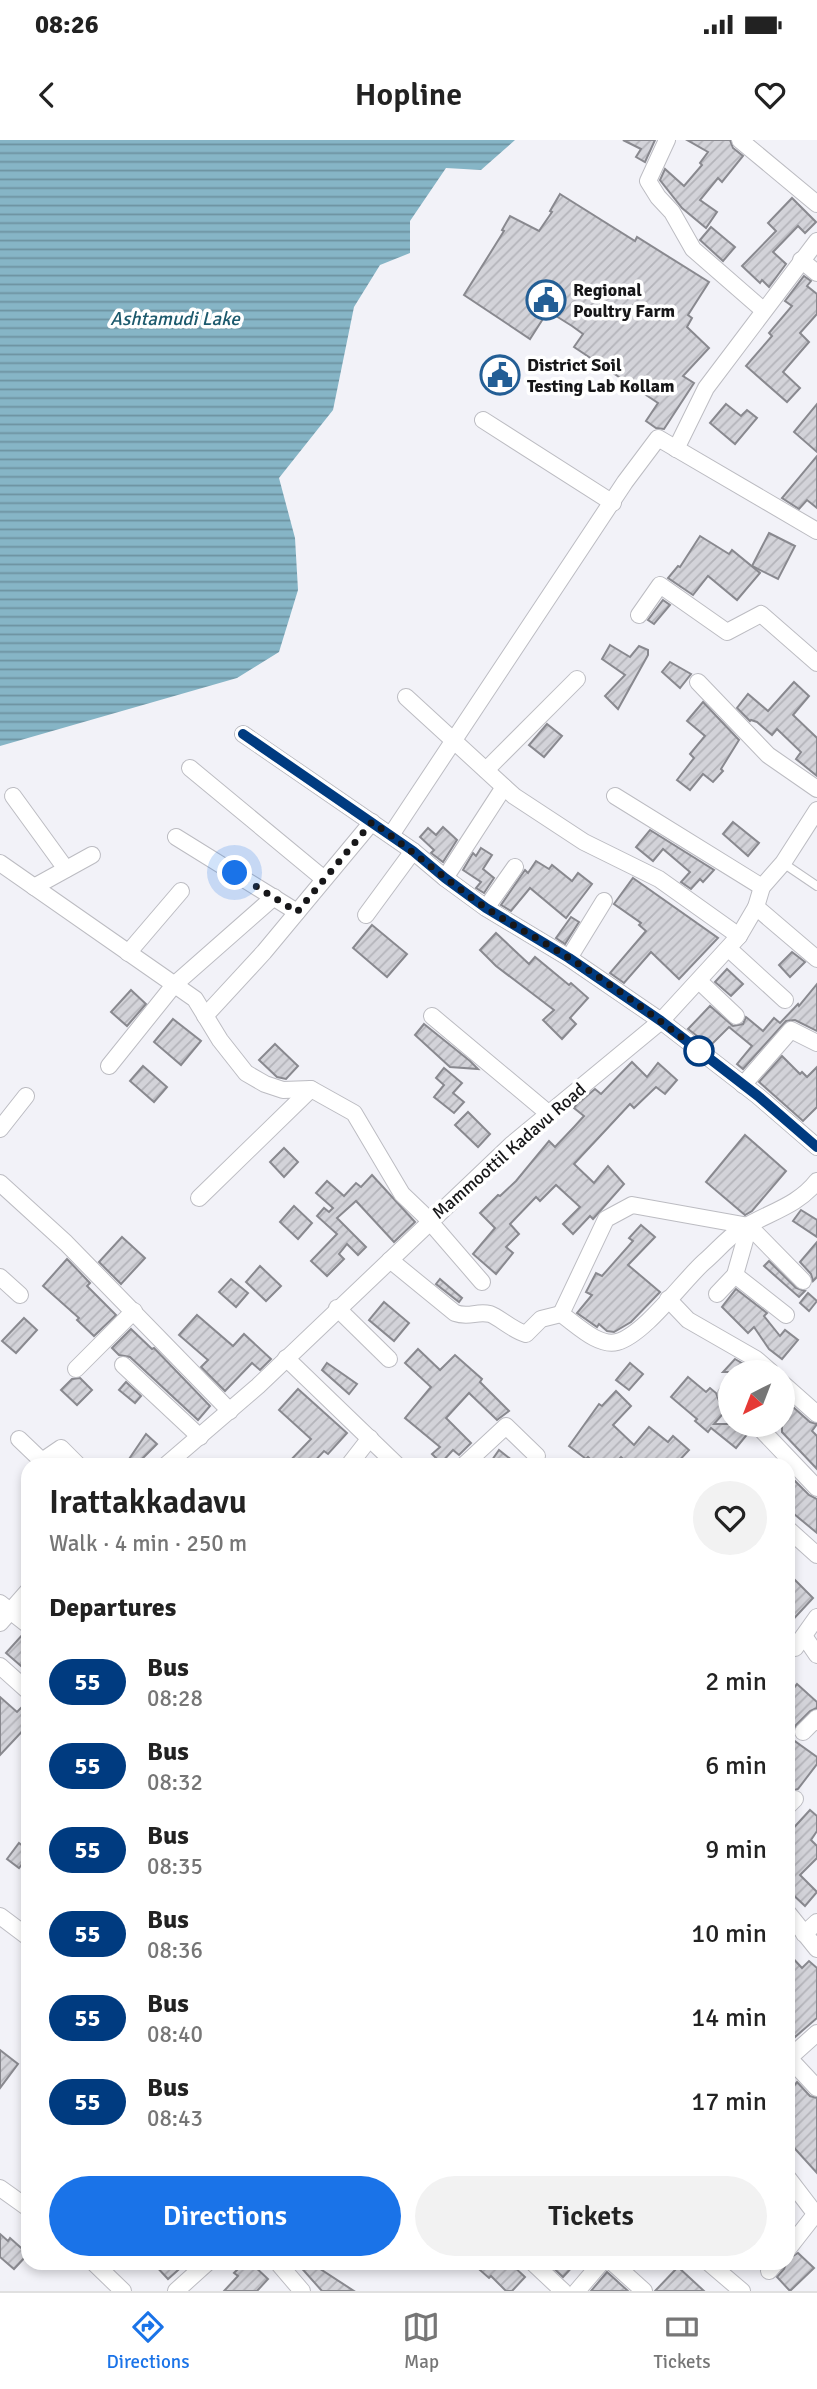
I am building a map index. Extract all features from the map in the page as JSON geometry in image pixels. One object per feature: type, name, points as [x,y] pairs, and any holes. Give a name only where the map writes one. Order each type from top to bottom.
[{"type":"street","points":[[667,140],[648,181],[672,212],[694,249],[764,310]]},
{"type":"street","points":[[740,140],[817,204]]},
{"type":"street","points":[[676,449],[706,388],[817,241]]},
{"type":"street","points":[[802,260],[817,273]]},
{"type":"street","points":[[483,420],[613,503]]},
{"type":"street","points":[[391,835],[657,438],[817,531]]},
{"type":"street","points":[[639,615],[660,584],[727,632],[761,614],[817,663]]},
{"type":"street","points":[[486,770],[577,679]]},
{"type":"street","points":[[698,682],[768,755],[817,789]]},
{"type":"street","points":[[406,697],[514,796],[584,842],[659,879],[734,943],[785,1000]]},
{"type":"street","points":[[243,734],[391,835],[486,908],[569,958],[661,1021],[814,1138]]},
{"type":"street","points":[[190,768],[324,879]]},
{"type":"street","points":[[445,878],[504,787]]},
{"type":"street","points":[[13,796],[66,869]]},
{"type":"street","points":[[615,796],[762,887]]},
{"type":"street","name":"Mammoottil Kadavu Road","points":[[174,1458],[230,1411],[548,1113],[661,1021],[734,943],[756,907],[762,887],[783,863],[817,810]]},
{"type":"street","points":[[205,1016],[372,822]]},
{"type":"street","points":[[176,837],[297,912]]},
{"type":"street","points":[[366,915],[413,851]]},
{"type":"street","points":[[34,887],[92,855]]},
{"type":"street","points":[[0,863],[195,999],[220,1040],[246,1073],[283,1090],[311,1089],[354,1113],[402,1194],[482,1282]]},
{"type":"street","points":[[486,908],[515,867]]},
{"type":"street","points":[[128,953],[181,891]]},
{"type":"street","points":[[109,1066],[174,985],[274,897]]},
{"type":"street","points":[[569,958],[604,901]]},
{"type":"street","points":[[756,907],[817,959]]},
{"type":"street","points":[[699,981],[736,1016]]},
{"type":"street","points":[[432,1016],[548,1113]]},
{"type":"street","points":[[743,1085],[791,1030],[817,1043]]},
{"type":"street","points":[[199,1198],[311,1089]]},
{"type":"street","points":[[0,1129],[26,1096]]},
{"type":"street","points":[[390,1260],[455,1313],[466,1317],[475,1314],[492,1315],[513,1330],[526,1334],[541,1319],[561,1314],[602,1342],[617,1343],[633,1334],[698,1267],[740,1230],[792,1204],[808,1193],[817,1181]]},
{"type":"street","points":[[0,1183],[66,1243],[230,1411]]},
{"type":"street","points":[[561,1314],[606,1219],[632,1205],[749,1226],[803,1282]]},
{"type":"street","points":[[717,1294],[735,1275],[749,1226]]},
{"type":"street","points":[[735,1275],[786,1315]]},
{"type":"street","points":[[0,1277],[20,1295]]},
{"type":"street","points":[[668,1299],[688,1320],[757,1360]]},
{"type":"street","points":[[337,1308],[389,1359]]},
{"type":"street","points":[[75,1369],[134,1311]]},
{"type":"street","points":[[286,1358],[390,1458]]},
{"type":"street","points":[[123,1365],[200,1437]]},
{"type":"street","points":[[795,1395],[817,1414]]},
{"type":"street","points":[[472,1458],[506,1426],[537,1456]]},
{"type":"street","points":[[768,1437],[788,1458]]},
{"type":"street","points":[[354,1458],[370,1438]]},
{"type":"street","points":[[19,1439],[39,1458]]},
{"type":"street","points":[[46,1458],[61,1448],[71,1458]]},
{"type":"street","points":[[795,1465],[817,1488]]},
{"type":"street","points":[[795,1535],[817,1555]]},
{"type":"street","points":[[21,1597],[3,1612],[21,1621]]},
{"type":"street","points":[[795,1643],[817,1617]]},
{"type":"street","points":[[795,1646],[817,1656]]},
{"type":"street","points":[[0,1666],[21,1685]]},
{"type":"street","points":[[803,1732],[817,1718]]},
{"type":"street","points":[[0,1916],[21,1932]]},
{"type":"street","points":[[795,1922],[817,1949]]},
{"type":"street","points":[[804,1934],[817,1922]]},
{"type":"street","points":[[795,2052],[817,2033]]},
{"type":"street","points":[[795,2065],[817,2088]]},
{"type":"street","points":[[795,2187],[816,2214],[795,2240]]},
{"type":"street","points":[[0,2188],[21,2203]]},
{"type":"street","points":[[101,2270],[122,2291]]},
{"type":"street","points":[[176,2291],[199,2270]]},
{"type":"street","points":[[284,2270],[302,2291]]},
{"type":"street","points":[[540,2270],[562,2291]]},
{"type":"street","points":[[577,2291],[595,2270]]},
{"type":"street","points":[[621,2270],[644,2291]]},
{"type":"street","points":[[717,2270],[742,2291]]},
{"type":"lane","points":[[783,863],[817,886]]},
{"type":"water","name":"Ashtamudi Lake","points":[[0,140],[515,140],[481,170],[446,168],[410,221],[410,253],[380,265],[354,307],[333,410],[279,478],[295,538],[298,590],[279,652],[237,678],[0,746]]},
{"type":"building","points":[[623,140],[655,140],[645,162],[636,157],[641,149]]},
{"type":"building","points":[[687,140],[730,140],[733,148],[743,156],[722,182],[718,178],[700,200],[717,212],[706,228],[682,208],[660,180],[665,169],[684,186],[702,165],[700,163],[708,152]]},
{"type":"building","points":[[560,194],[635,241],[637,237],[709,282],[688,315],[692,318],[687,327],[709,348],[683,376],[694,383],[664,429],[656,428],[646,421],[658,403],[574,347],[583,334],[572,326],[548,311],[530,339],[464,295],[504,231],[502,230],[510,216],[539,231]]},
{"type":"building","points":[[792,198],[816,222],[805,233],[798,226],[773,252],[786,264],[769,287],[762,280],[760,283],[742,266],[776,231],[768,223]]},
{"type":"building","points":[[711,227],[735,247],[723,261],[700,240]]},
{"type":"building","points":[[804,276],[811,281],[807,286],[817,294],[817,314],[800,333],[809,342],[783,372],[800,388],[787,402],[746,366],[772,336],[769,333],[792,306],[785,301]]},
{"type":"building","points":[[726,404],[741,416],[747,410],[757,418],[735,444],[710,423]]},
{"type":"building","points":[[817,404],[817,452],[794,432]]},
{"type":"building","points":[[817,456],[817,508],[807,500],[799,509],[782,498]]},
{"type":"building","points":[[769,533],[795,546],[778,579],[752,566]]},
{"type":"building","points":[[700,536],[729,554],[732,550],[760,573],[737,600],[708,576],[693,595],[668,578],[680,567]]},
{"type":"building","points":[[663,600],[670,605],[654,624],[648,620]]},
{"type":"building","points":[[610,645],[630,657],[639,646],[648,650],[648,655],[618,709],[605,696],[625,675],[602,659]]},
{"type":"building","points":[[670,662],[691,674],[680,688],[662,672]]},
{"type":"building","points":[[794,682],[809,696],[793,715],[817,738],[817,776],[796,759],[801,752],[777,729],[772,735],[757,722],[750,721],[737,708],[748,694],[768,711]]},
{"type":"building","points":[[703,702],[739,740],[721,769],[723,771],[713,782],[703,774],[690,790],[677,780],[694,758],[690,754],[705,736],[687,721]]},
{"type":"building","points":[[547,724],[562,736],[544,757],[529,745]]},
{"type":"building","points":[[733,822],[759,843],[748,856],[723,834]]},
{"type":"building","points":[[443,827],[457,840],[443,862],[431,853],[434,850],[420,837],[428,828],[436,835]]},
{"type":"building","points":[[650,830],[714,870],[703,882],[700,879],[691,889],[681,882],[690,872],[663,849],[653,861],[636,847]]},
{"type":"building","points":[[481,848],[492,855],[483,869],[494,878],[484,893],[476,888],[481,882],[463,870],[473,853],[476,856]]},
{"type":"building","points":[[536,861],[549,869],[552,865],[572,881],[578,873],[592,884],[566,918],[530,888],[511,911],[501,905],[525,870],[528,873]]},
{"type":"building","points":[[633,878],[718,938],[679,979],[651,952],[624,983],[610,973],[646,931],[639,925],[641,923],[614,904]]},
{"type":"building","points":[[571,917],[579,922],[565,944],[556,938]]},
{"type":"building","points":[[372,925],[407,954],[387,977],[353,948]]},
{"type":"building","points":[[496,933],[529,964],[535,957],[588,998],[570,1018],[576,1024],[562,1039],[543,1020],[554,1010],[496,966],[480,950]]},
{"type":"building","points":[[792,952],[805,962],[790,977],[779,965]]},
{"type":"building","points":[[727,969],[743,984],[731,996],[715,982]]},
{"type":"building","points":[[817,984],[817,1031],[795,1020],[786,1021],[743,1069],[737,1064],[752,1046],[729,1027],[710,1046],[688,1029],[710,1006],[733,1026],[743,1024],[746,1017],[763,1031],[774,1018],[780,1023]]},
{"type":"building","points":[[131,990],[146,1004],[127,1026],[111,1012]]},
{"type":"building","points":[[173,1019],[201,1041],[181,1065],[154,1042]]},
{"type":"building","points":[[424,1024],[478,1069],[450,1067],[415,1035]]},
{"type":"building","points":[[275,1044],[298,1066],[286,1079],[277,1077],[259,1060]]},
{"type":"building","points":[[782,1056],[800,1074],[802,1072],[807,1077],[817,1067],[817,1107],[803,1121],[759,1082]]},
{"type":"building","points":[[632,1062],[647,1077],[658,1063],[677,1080],[665,1094],[656,1087],[634,1108],[630,1104],[574,1164],[594,1183],[608,1166],[624,1184],[593,1219],[590,1216],[573,1234],[563,1224],[580,1207],[556,1185],[540,1201],[536,1197],[510,1224],[519,1234],[506,1247],[513,1253],[496,1274],[473,1254],[495,1228],[480,1213],[516,1181],[549,1141],[555,1147],[584,1116],[574,1108],[577,1104],[595,1089],[601,1094]]},
{"type":"building","points":[[143,1066],[167,1087],[154,1102],[130,1081]]},
{"type":"building","points":[[444,1068],[462,1083],[453,1093],[464,1102],[454,1113],[434,1097],[444,1085],[436,1078]]},
{"type":"building","points":[[468,1112],[490,1134],[478,1147],[455,1125]]},
{"type":"building","points":[[745,1135],[786,1171],[752,1211],[745,1215],[706,1182]]},
{"type":"building","points":[[284,1148],[298,1162],[284,1177],[270,1162]]},
{"type":"building","points":[[372,1175],[415,1222],[394,1242],[356,1201],[337,1218],[366,1247],[358,1255],[347,1244],[339,1254],[344,1259],[327,1276],[311,1261],[337,1234],[317,1216],[324,1208],[329,1212],[333,1208],[316,1193],[327,1181],[344,1196],[356,1183],[361,1187]]},
{"type":"building","points":[[294,1206],[312,1223],[298,1239],[280,1222]]},
{"type":"building","points":[[801,1210],[817,1220],[817,1237],[793,1221]]},
{"type":"building","points":[[641,1225],[655,1237],[628,1265],[660,1292],[631,1322],[614,1332],[607,1331],[577,1313],[592,1295],[586,1292],[596,1273],[602,1276],[633,1241],[629,1238]]},
{"type":"building","points":[[122,1237],[145,1258],[121,1284],[99,1262]]},
{"type":"building","points":[[817,1242],[817,1277],[813,1281],[811,1274],[800,1262]]},
{"type":"building","points":[[67,1259],[90,1283],[87,1286],[116,1315],[94,1336],[77,1320],[79,1318],[43,1286]]},
{"type":"building","points":[[769,1261],[796,1288],[805,1291],[799,1297],[764,1266]]},
{"type":"building","points":[[260,1266],[281,1286],[266,1301],[246,1282]]},
{"type":"building","points":[[231,1279],[248,1293],[236,1307],[219,1292]]},
{"type":"building","points":[[440,1279],[462,1298],[459,1302],[436,1284]]},
{"type":"building","points":[[736,1289],[767,1313],[764,1316],[780,1336],[785,1330],[798,1340],[782,1359],[769,1349],[754,1327],[748,1333],[722,1307]]},
{"type":"building","points":[[808,1293],[817,1301],[809,1311],[800,1303]]},
{"type":"building","points":[[384,1302],[409,1323],[394,1341],[369,1320]]},
{"type":"building","points":[[197,1315],[233,1346],[244,1334],[271,1359],[260,1370],[252,1363],[225,1391],[201,1367],[208,1360],[179,1335]]},
{"type":"building","points":[[24,1318],[37,1330],[16,1353],[2,1341]]},
{"type":"building","points":[[131,1329],[154,1348],[210,1406],[198,1420],[130,1357],[119,1355],[112,1348]]},
{"type":"building","points":[[418,1349],[440,1370],[455,1355],[482,1379],[480,1382],[509,1411],[497,1420],[469,1393],[446,1418],[471,1443],[459,1455],[453,1450],[446,1458],[436,1458],[432,1454],[440,1447],[405,1418],[431,1387],[405,1363]]},
{"type":"building","points":[[327,1363],[357,1384],[349,1394],[322,1370]]},
{"type":"building","points":[[630,1363],[643,1374],[629,1390],[616,1380]]},
{"type":"building","points":[[688,1377],[706,1392],[710,1388],[718,1398],[718,1419],[714,1424],[718,1424],[718,1434],[711,1428],[708,1432],[671,1397]]},
{"type":"building","points":[[80,1378],[92,1390],[77,1405],[61,1390],[72,1379]]},
{"type":"building","points":[[126,1382],[141,1396],[135,1403],[119,1390]]},
{"type":"building","points":[[298,1389],[347,1433],[328,1454],[324,1451],[318,1458],[293,1458],[311,1439],[279,1410]]},
{"type":"building","points":[[616,1391],[631,1406],[613,1425],[634,1445],[649,1427],[668,1442],[673,1436],[689,1450],[682,1458],[585,1458],[569,1446],[599,1404],[602,1406]]},
{"type":"building","points":[[795,1409],[810,1422],[817,1424],[812,1431],[817,1436],[817,1469],[787,1437],[795,1437]]},
{"type":"building","points":[[146,1434],[157,1444],[143,1458],[130,1458]]},
{"type":"building","points":[[722,1437],[745,1437],[736,1448]]},
{"type":"building","points":[[499,1450],[509,1458],[493,1458]]},
{"type":"building","points":[[795,1481],[817,1499],[817,1533],[795,1515]]},
{"type":"building","points":[[795,1580],[813,1598],[795,1617]]},
{"type":"building","points":[[21,1636],[21,1666],[6,1653]]},
{"type":"building","points":[[797,1684],[817,1702],[817,1708],[810,1711],[795,1728]]},
{"type":"building","points":[[0,1697],[17,1712],[21,1708],[21,1732],[0,1755]]},
{"type":"building","points":[[795,1741],[817,1757],[817,1764],[795,1790]]},
{"type":"building","points":[[810,1810],[817,1816],[817,1831],[811,1840],[817,1846],[817,1858],[800,1875],[817,1892],[805,1906],[795,1897],[795,1826]]},
{"type":"building","points":[[19,1843],[21,1845],[19,1868],[7,1859]]},
{"type":"building","points":[[795,1960],[802,1968],[809,1961],[817,1968],[817,2018],[795,2037]]},
{"type":"building","points":[[0,2050],[18,2064],[0,2088]]},
{"type":"building","points":[[797,2082],[810,2096],[817,2098],[817,2173],[795,2149]]},
{"type":"building","points":[[0,2234],[8,2241],[10,2238],[21,2248],[21,2262],[14,2269],[0,2257]]},
{"type":"building","points":[[798,2253],[814,2268],[790,2291],[777,2277],[783,2270],[795,2270],[795,2255]]},
{"type":"building","points":[[160,2270],[178,2270],[168,2279]]},
{"type":"building","points":[[237,2270],[258,2270],[268,2279],[257,2291],[224,2291],[238,2276],[234,2273]]},
{"type":"building","points":[[303,2270],[322,2270],[354,2291],[322,2291]]},
{"type":"building","points":[[480,2270],[518,2270],[525,2277],[512,2291],[506,2291],[491,2276],[489,2278]]},
{"type":"building","points":[[556,2270],[570,2270],[563,2277]]},
{"type":"building","points":[[675,2270],[681,2270],[704,2291],[655,2291]]},
{"type":"building","points":[[607,2272],[628,2291],[591,2291]]},
{"type":"bus line","name":"55","points":[[243,734],[413,851],[486,908],[569,958],[661,1021],[758,1096],[817,1147]]},
{"type":"place","name":"Regional Poultry Farm","points":[[546,300]]},
{"type":"place","name":"District Soil Testing Lab Kollam","points":[[500,375]]},
{"type":"route","points":[[235,873],[297,912],[372,822],[486,908],[569,958],[661,1021],[702,1053],[699,1051]]}]
